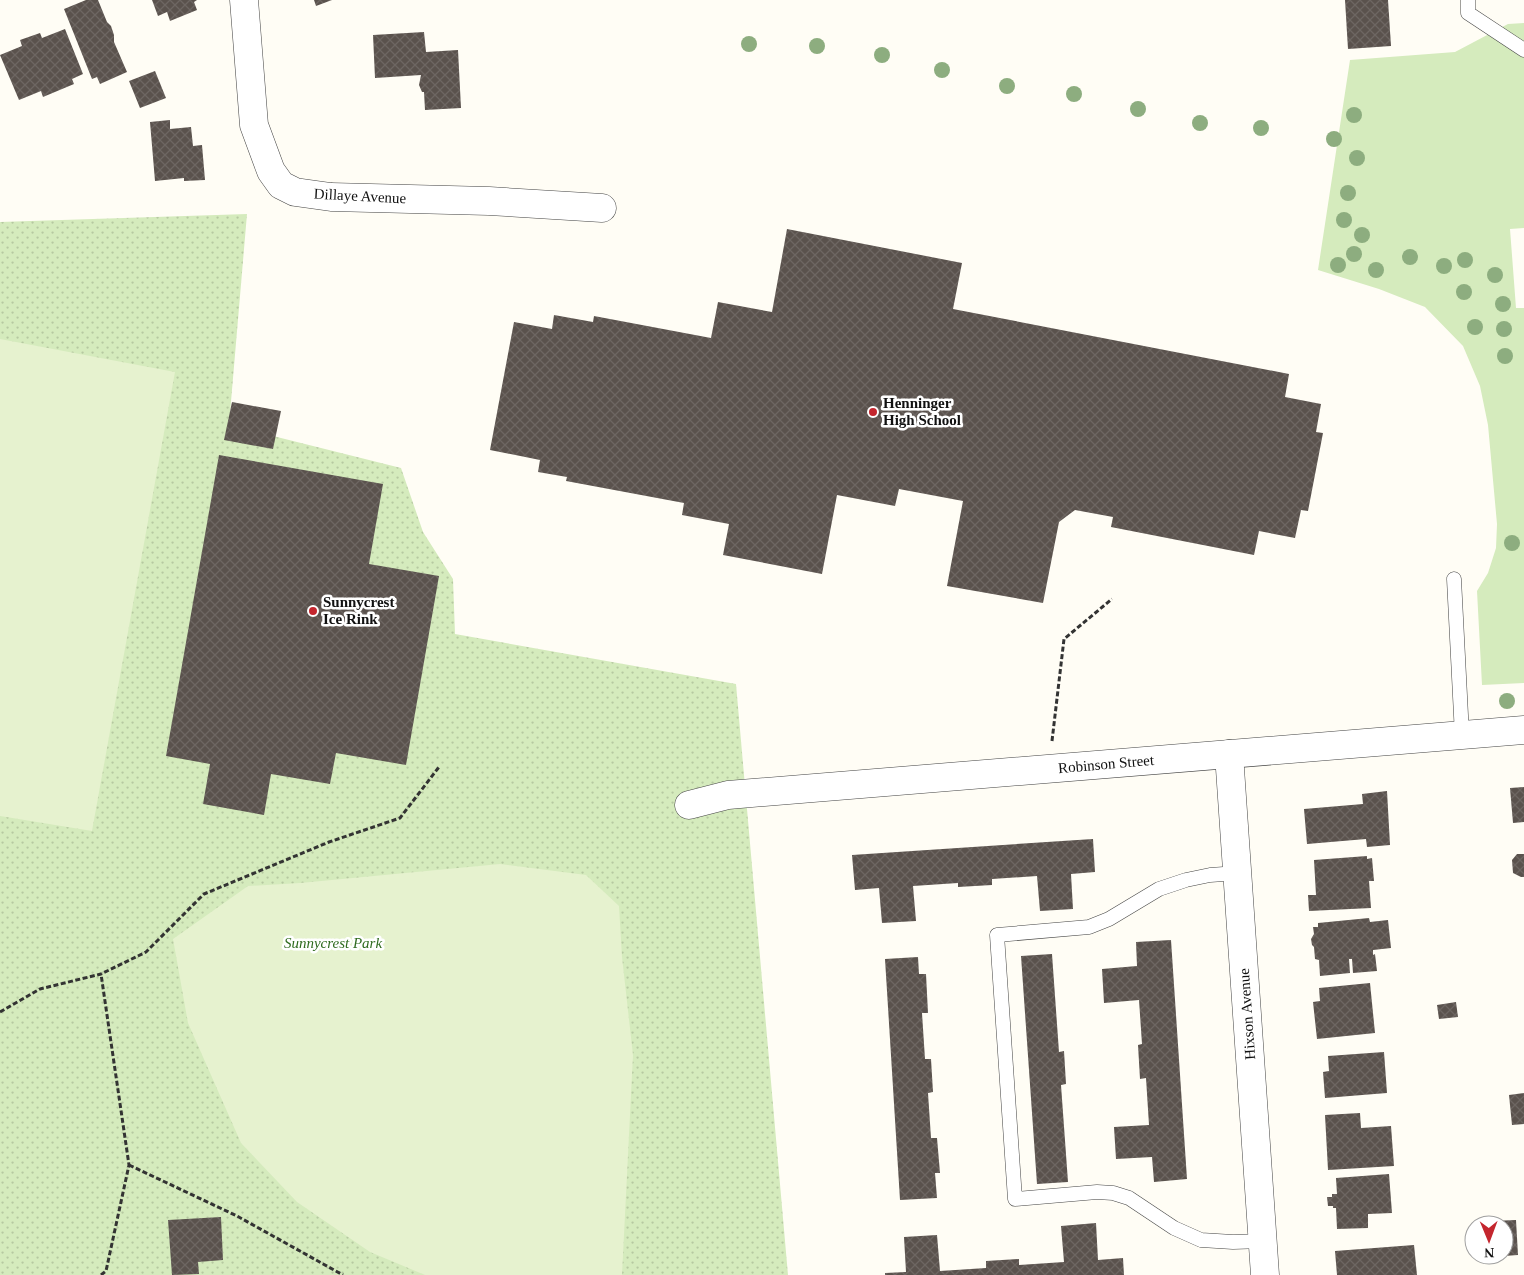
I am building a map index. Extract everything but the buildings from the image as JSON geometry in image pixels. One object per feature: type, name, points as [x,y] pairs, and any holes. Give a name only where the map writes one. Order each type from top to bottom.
[{"type":"street","name":"Dillaye Avenue","points":[[244,0],[254,125],[271,171],[281,185],[295,192],[330,197],[489,201],[602,208]]},
{"type":"street","name":"Robinson Street","points":[[689,805],[728,795],[1524,730]]},
{"type":"street","name":"Hixson Avenue","points":[[1229,754],[1266,1275]]},
{"type":"lane","points":[[1468,0],[1468,13],[1524,50]]},
{"type":"lane","points":[[1454,579],[1462,735]]},
{"type":"lane","points":[[1238,873],[1210,875],[1186,880],[1158,890],[1109,919],[1090,927],[997,935],[1015,1199],[1097,1192],[1113,1193],[1129,1198],[1174,1228],[1200,1240],[1263,1241]]},
{"type":"path","points":[[1048,768],[1064,639],[1112,599]]},
{"type":"path","points":[[0,1012],[40,990],[101,974],[146,952],[204,894],[329,842],[400,818],[439,767]]},
{"type":"path","points":[[100,1275],[106,1271],[129,1165],[101,974]]},
{"type":"path","points":[[129,1165],[237,1216],[343,1275]]},
{"type":"green space","points":[[1524,23],[1524,228],[1510,229],[1516,308],[1524,308],[1524,683],[1482,685],[1477,591],[1488,573],[1496,548],[1497,524],[1488,425],[1480,386],[1463,346],[1425,307],[1379,289],[1318,270],[1350,60],[1455,52],[1508,24]]},
{"type":"green space","name":"Sunnycrest Park","points":[[247,214],[229,425],[401,468],[423,532],[453,579],[455,634],[736,684],[788,1275],[0,1275],[0,222]]},
{"type":"green space","points":[[0,339],[175,372],[92,831],[0,816]]},
{"type":"green space","points":[[500,864],[586,875],[619,906],[622,957],[633,1055],[622,1275],[425,1275],[370,1252],[297,1202],[241,1143],[188,1023],[173,939],[248,886],[300,883]]},
{"type":"place","name":"Henninger High School","points":[[873,412]]},
{"type":"place","name":"Sunnycrest Ice Rink","points":[[313,611]]}]
